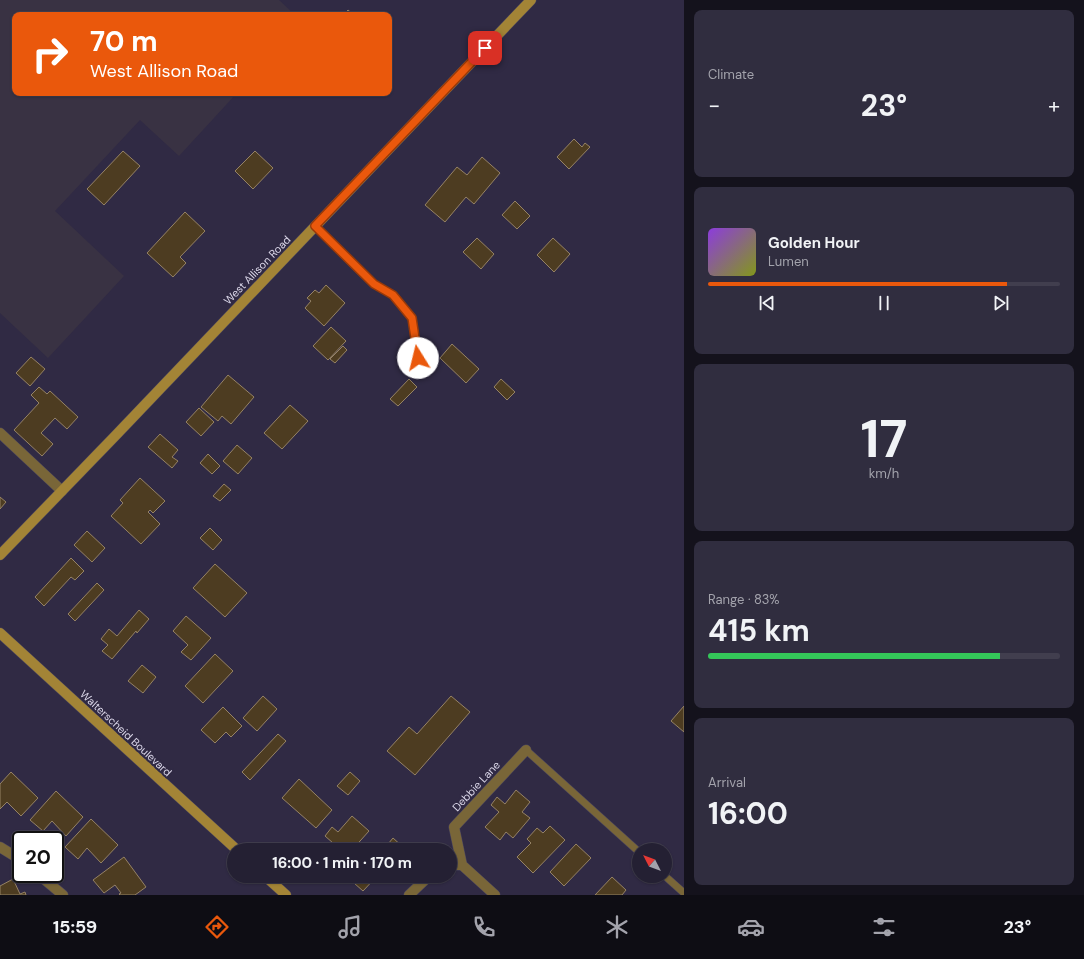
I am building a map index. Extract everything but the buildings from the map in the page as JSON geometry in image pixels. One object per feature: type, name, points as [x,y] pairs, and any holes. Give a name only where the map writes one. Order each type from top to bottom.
[{"type":"street","name":"West Allison Road","points":[[0,555],[531,0]]},
{"type":"street","points":[[0,433],[62,491]]},
{"type":"street","name":"Walterscheid Boulevard","points":[[0,633],[229,843]]},
{"type":"street","name":"Debbie Lane","points":[[462,865],[454,826],[526,750]]},
{"type":"street","points":[[0,847],[12,854]]},
{"type":"street","points":[[457,865],[462,865],[496,895]]},
{"type":"street","points":[[49,883],[63,895]]},
{"type":"street","points":[[273,883],[286,895]]},
{"type":"street","points":[[409,895],[422,883]]},
{"type":"lane","points":[[315,226],[374,284],[393,295],[412,318],[418,358]]},
{"type":"lane","points":[[526,750],[632,846]]},
{"type":"lane","points":[[672,882],[684,893]]},
{"type":"shaded area","points":[[0,0],[279,0],[292,12],[12,12],[12,96],[234,96],[179,156],[140,120],[55,211],[124,276],[48,358],[0,313]]},
{"type":"route","points":[[418,358],[412,318],[393,295],[374,284],[315,226],[485,48]]}]
